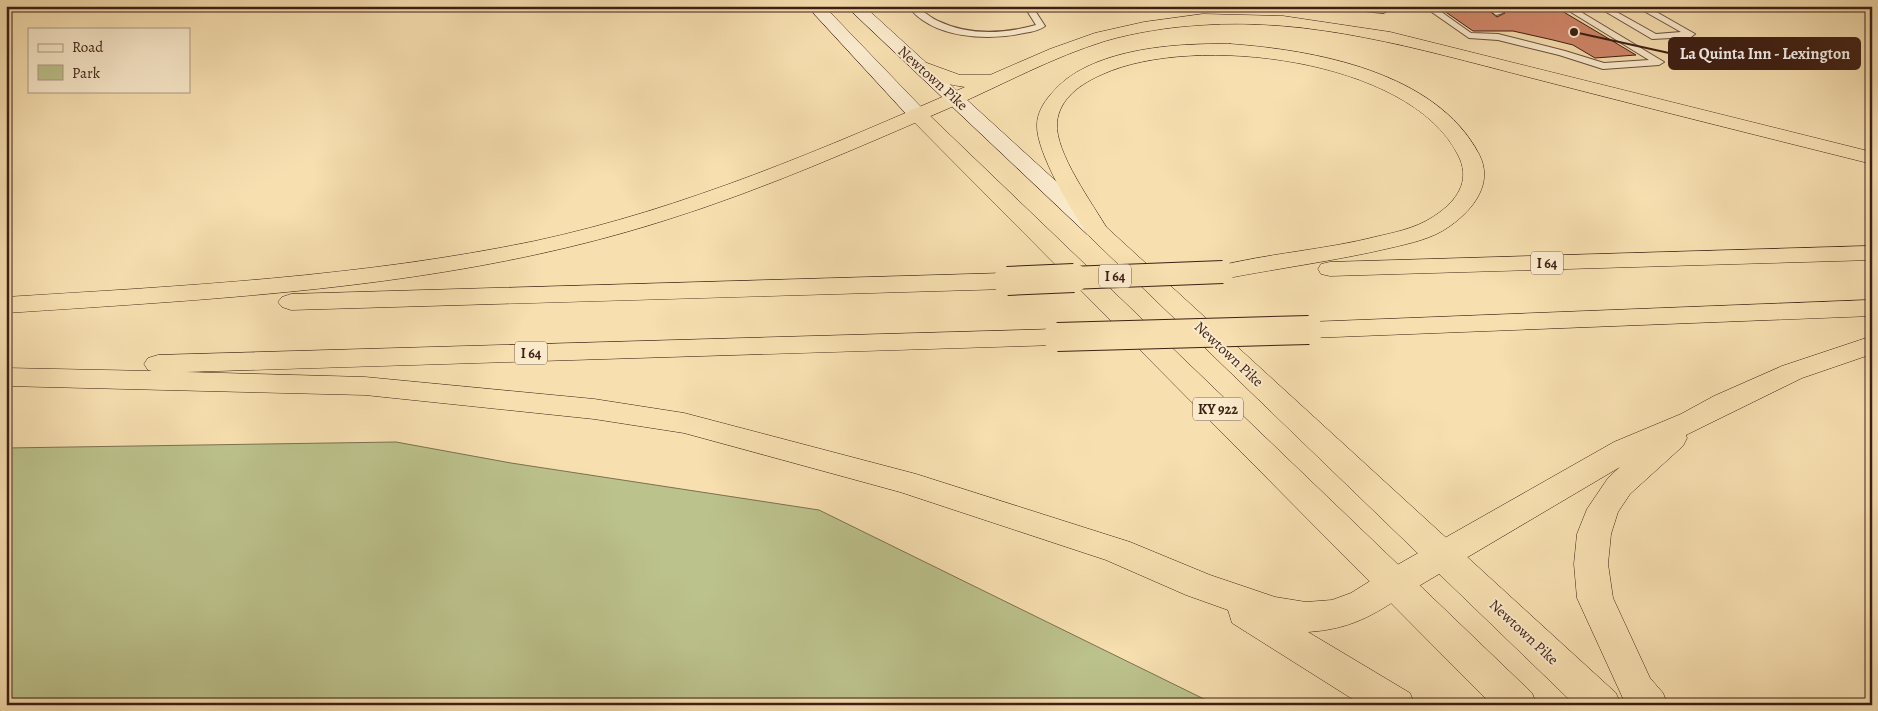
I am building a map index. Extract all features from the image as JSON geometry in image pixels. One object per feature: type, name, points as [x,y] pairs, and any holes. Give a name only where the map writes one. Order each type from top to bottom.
[{"type":"highway","points":[[6,305],[316,283],[419,271],[488,258],[609,230],[683,208],[815,158],[1093,39],[1176,22],[1247,20],[1303,23],[1390,37],[1872,158]]},
{"type":"highway","points":[[1096,230],[1060,166],[1050,144],[1047,124],[1053,106],[1065,90],[1082,77],[1100,68],[1145,56],[1171,51],[1244,50],[1298,58],[1349,71],[1403,92],[1425,106],[1446,122],[1460,136],[1470,152],[1475,169],[1475,184],[1468,199],[1451,215],[1431,228],[1355,251],[1250,266],[1223,272]]},
{"type":"highway","points":[[921,67],[957,81],[976,81],[1011,73]]},
{"type":"highway","name":"KY 922","points":[[917,114],[1518,705]]},
{"type":"highway","name":"Newtown Pike","points":[[1096,230],[1602,705]]},
{"type":"highway","name":"I 64","points":[[6,311],[1872,253]]},
{"type":"highway","name":"I 64","points":[[6,368],[1309,330],[1872,308]]},
{"type":"highway","points":[[6,377],[365,386],[594,409],[684,423],[905,482],[1118,551],[1198,584],[1275,612],[1306,617],[1334,615],[1364,604],[1395,582],[1625,450],[1691,421],[1724,403],[1792,372],[1872,345]]},
{"type":"highway","points":[[1649,705],[1636,690],[1595,598],[1591,564],[1594,534],[1603,509],[1619,486],[1691,421]]},
{"type":"highway","points":[[1198,584],[1396,705]]},
{"type":"main road","name":"KY 922","points":[[814,6],[917,114]]},
{"type":"main road","name":"Newtown Pike","points":[[854,6],[1096,230]]},
{"type":"lane","points":[[912,6],[927,20],[967,35],[999,35],[1023,32],[1041,26],[1028,6]]},
{"type":"lane","points":[[1338,6],[1383,11],[1377,6]]},
{"type":"lane","points":[[1428,6],[1469,35],[1498,37],[1562,53],[1603,66],[1660,62],[1565,6]]},
{"type":"lane","points":[[1489,6],[1499,13]]},
{"type":"lane","points":[[1600,6],[1654,37],[1691,34],[1639,6]]},
{"type":"green space","points":[[396,442],[511,463],[819,510],[1206,700],[1212,705],[6,705],[6,448]]},
{"type":"building","points":[[1437,6],[1483,6],[1497,17],[1505,13],[1498,6],[1548,6],[1556,11],[1562,11],[1636,55],[1595,58],[1573,45],[1513,31],[1473,31]]},
{"type":"place","name":"La Quinta Inn - Lexington","points":[[1574,32]]}]
